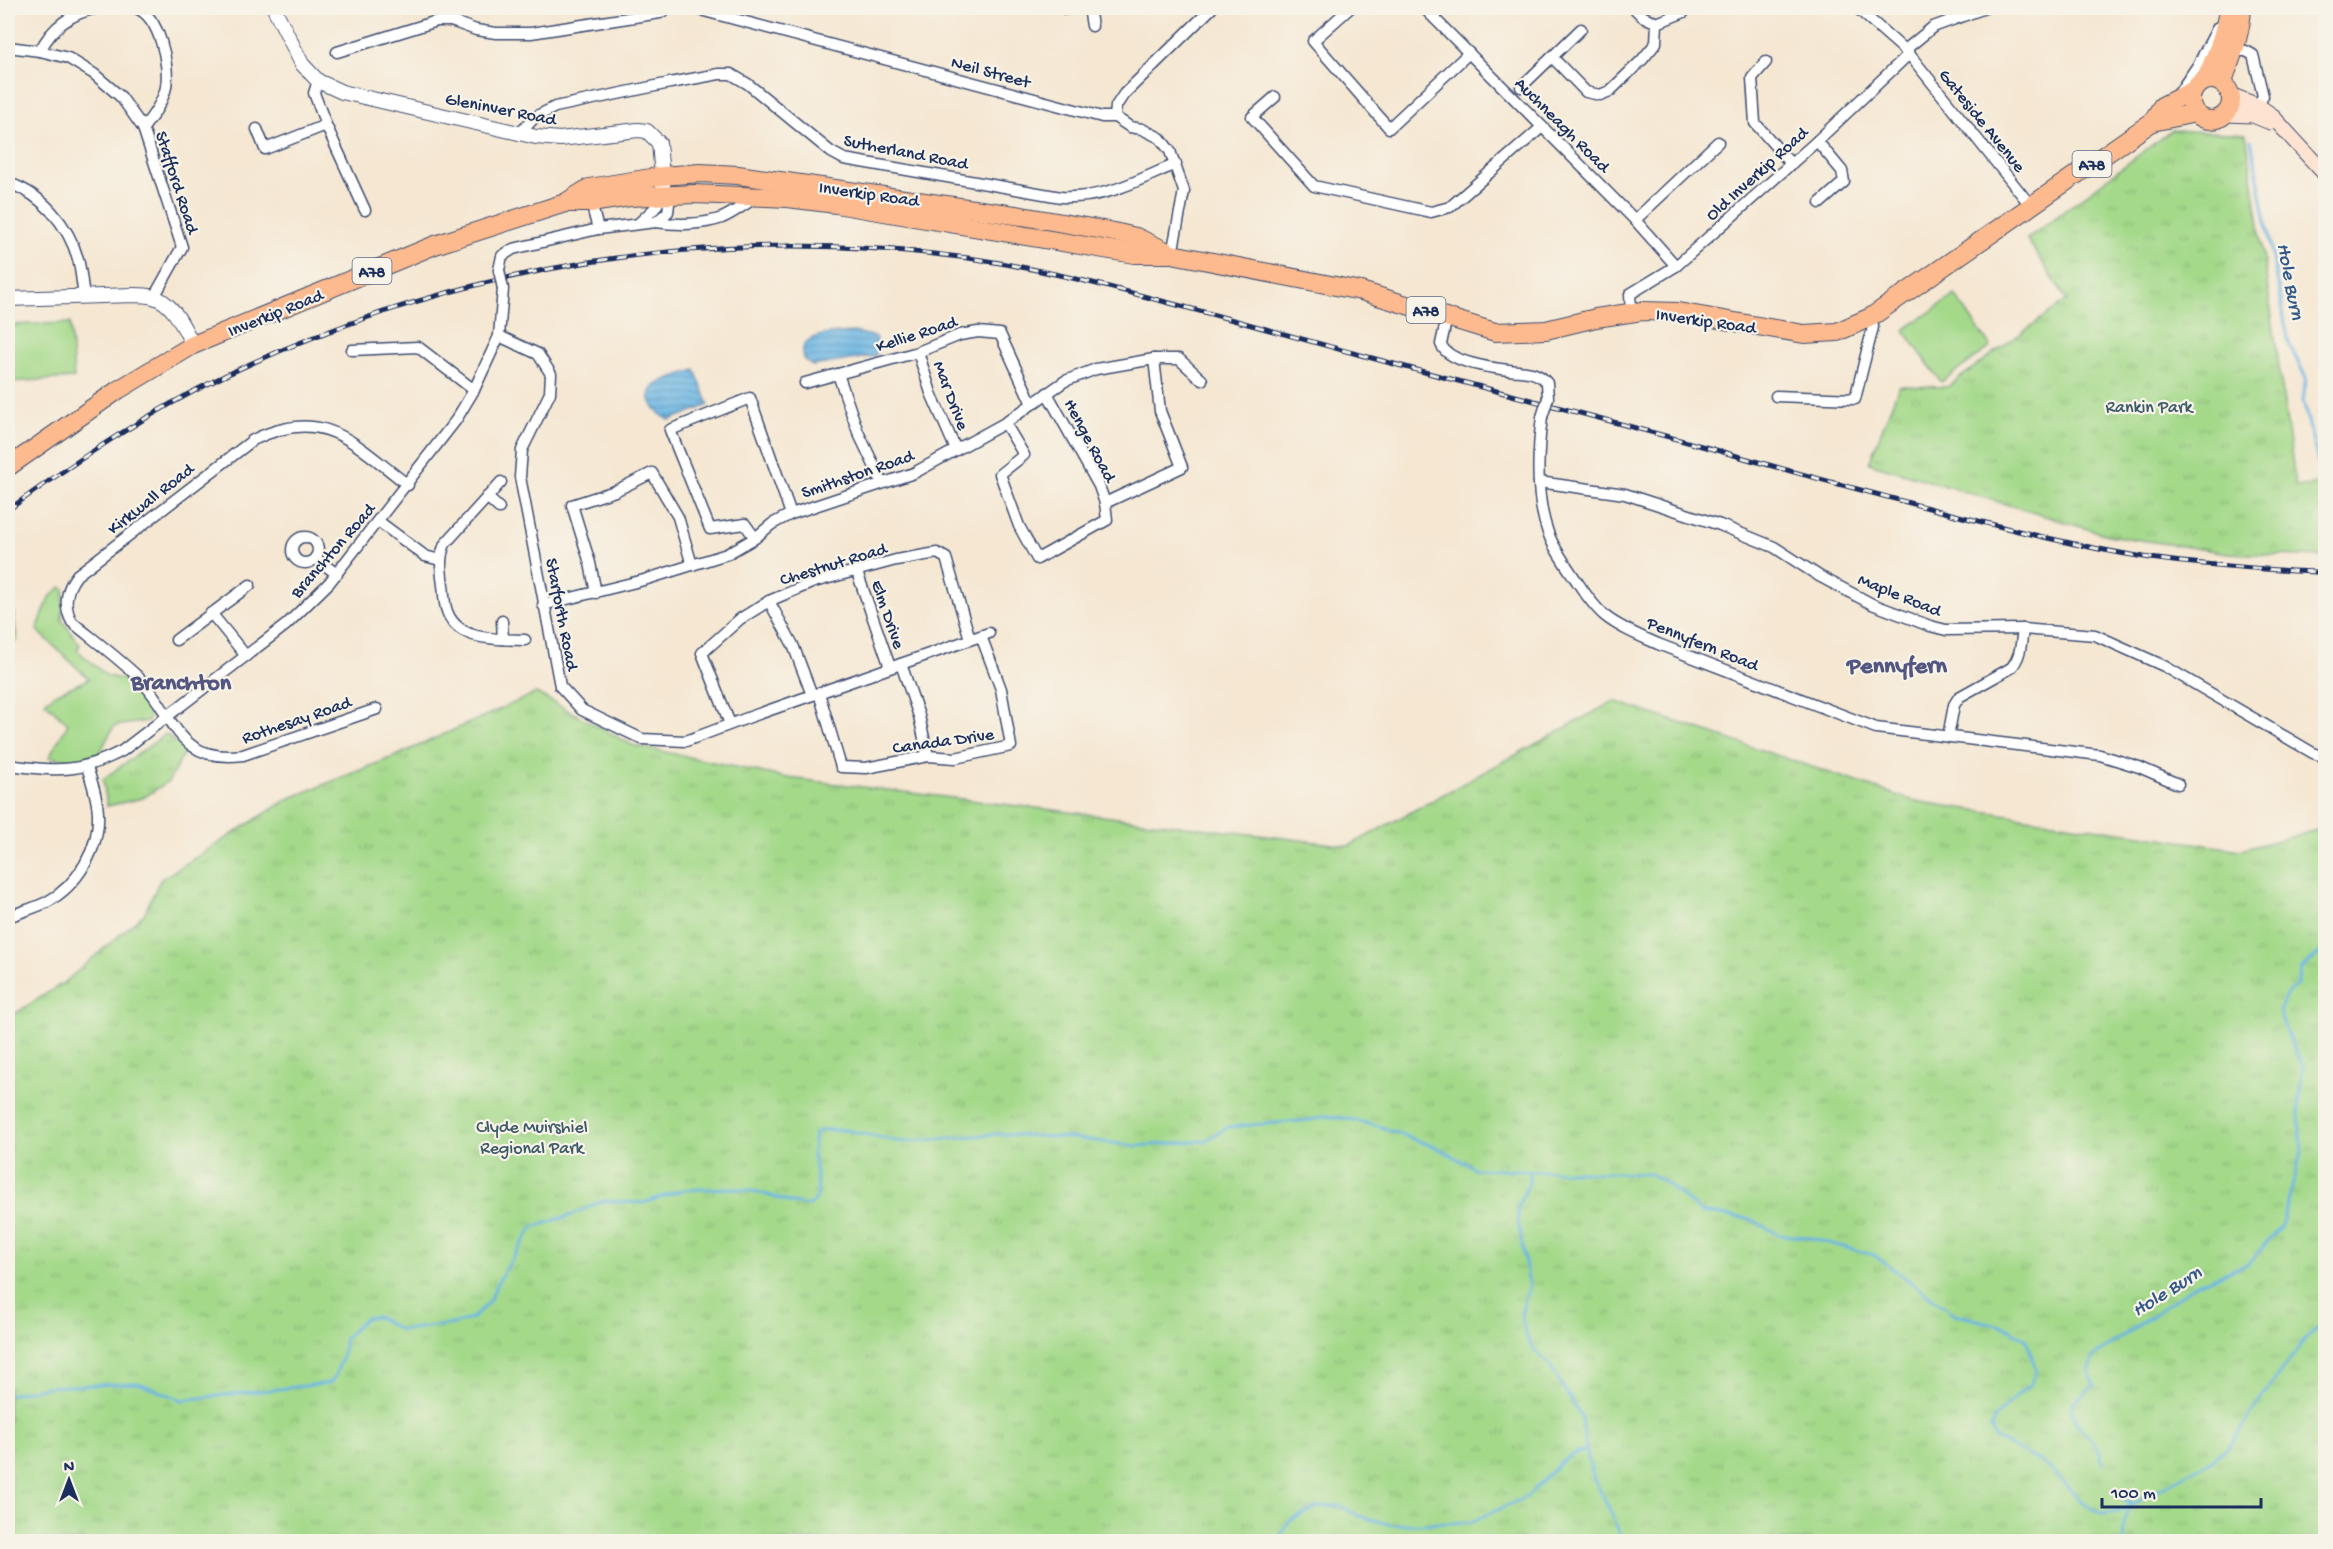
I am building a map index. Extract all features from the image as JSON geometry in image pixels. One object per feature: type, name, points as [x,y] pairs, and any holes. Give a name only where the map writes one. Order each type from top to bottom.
[{"type":"highway","points":[[2225,114],[2229,109],[2213,87],[2228,8]]},
{"type":"highway","points":[[2196,113],[2191,104],[2213,87],[2234,51],[2241,25],[2242,8]]},
{"type":"highway","name":"Inverkip Road","points":[[2152,122],[2162,106],[2175,98],[2213,87]]},
{"type":"highway","name":"Inverkip Road","points":[[565,203],[663,195],[758,196],[836,204],[1134,254],[1172,254],[1361,291],[1495,332],[1546,330],[1631,312],[1678,312],[1804,334],[1837,332],[1871,317],[2152,122],[2196,113],[2211,120],[2225,114]]},
{"type":"highway","name":"Inverkip Road","points":[[8,467],[118,390],[193,345],[435,245],[565,203],[589,188],[663,176],[700,173],[738,175],[1022,216],[1137,237],[1172,254]]},
{"type":"main road","points":[[2213,87],[2258,106],[2271,115],[2325,175]]},
{"type":"main road","points":[[2225,114],[2253,115],[2283,129]]},
{"type":"street","points":[[40,51],[46,39],[58,25],[82,11],[97,8]]},
{"type":"street","points":[[135,8],[152,21],[163,45],[166,86],[155,115],[143,128]]},
{"type":"street","points":[[274,8],[302,64],[318,81],[314,93],[364,210]]},
{"type":"street","points":[[450,21],[454,8]]},
{"type":"street","points":[[337,52],[437,21],[450,21],[476,30],[496,33],[531,33],[660,13],[668,8]]},
{"type":"street","name":"Neil Street","points":[[693,8],[1102,117],[1115,117],[1130,127],[1142,129],[1160,138],[1176,164],[1184,191],[1172,254]]},
{"type":"street","points":[[1089,8],[1092,26]]},
{"type":"street","points":[[1350,8],[1313,41],[1389,128],[1469,53]]},
{"type":"street","name":"Auchneagh Road","points":[[1424,8],[1635,220],[1676,266]]},
{"type":"street","points":[[1634,8],[1642,16],[1658,22],[1684,12],[1687,8]]},
{"type":"street","name":"Gateside Avenue","points":[[1857,8],[1907,52],[2031,206]]},
{"type":"street","name":"Old Inverkip Road","points":[[1631,312],[1629,294],[1676,266],[1817,141],[1933,27],[1985,8]]},
{"type":"street","points":[[2175,98],[2198,65],[2228,8]]},
{"type":"street","points":[[1115,117],[1116,106],[1124,94],[1207,9]]},
{"type":"street","points":[[1552,57],[1586,92],[1600,95],[1610,91],[1656,43],[1658,22]]},
{"type":"street","points":[[1521,87],[1581,29]]},
{"type":"street","name":"Stafford Road","points":[[8,47],[40,51],[68,58],[94,74],[121,97],[143,128],[182,247],[154,297]]},
{"type":"street","points":[[2234,51],[2246,51],[2253,55],[2263,96],[2258,106]]},
{"type":"street","points":[[1766,62],[1752,78],[1755,123],[1791,164]]},
{"type":"street","name":"Sutherland Road","points":[[519,134],[535,117],[555,106],[719,74],[731,74],[748,84],[831,152],[844,159],[1061,197],[1079,198],[1097,196],[1119,189],[1176,164]]},
{"type":"street","name":"Gleninver Road","points":[[318,81],[342,92],[519,134],[560,139],[638,130],[647,131],[659,143],[663,195]]},
{"type":"street","points":[[1275,97],[1252,117],[1314,186],[1431,212],[1450,207],[1542,127]]},
{"type":"street","points":[[257,129],[265,149],[326,124]]},
{"type":"street","points":[[1817,141],[1844,176],[1844,182],[1820,203]]},
{"type":"street","points":[[1635,220],[1718,142]]},
{"type":"street","points":[[8,183],[36,196],[61,222],[78,258],[84,296]]},
{"type":"street","points":[[639,223],[655,208],[663,195],[669,204],[668,212],[656,222]]},
{"type":"street","points":[[591,202],[597,229],[639,223],[696,223],[722,218],[758,196]]},
{"type":"street","name":"Branchton Road","points":[[8,765],[68,770],[87,767],[122,751],[168,718],[286,625],[337,574],[408,485],[456,420],[474,390],[499,336],[503,289],[499,270],[502,256],[513,249],[597,229]]},
{"type":"street","points":[[8,299],[134,295],[154,297],[164,302],[180,319],[193,345]]},
{"type":"street","name":"Pennyfern Road","points":[[1447,317],[1441,344],[1446,353],[1457,359],[1509,370],[1533,372],[1547,383],[1548,398],[1542,417],[1539,448],[1539,482],[1546,525],[1560,556],[1590,601],[1604,615],[1623,628],[1658,644],[1876,728],[2100,755],[2139,767],[2178,784]]},
{"type":"street","points":[[1776,396],[1855,399],[1873,327],[1871,317]]},
{"type":"street","name":"Kellie Road","points":[[805,383],[918,352],[960,335],[978,332],[1000,334],[1032,404]]},
{"type":"street","name":"Starforth Road","points":[[499,336],[538,354],[551,374],[550,393],[522,450],[520,477],[560,686],[582,710],[642,739],[686,741],[980,636]]},
{"type":"street","points":[[352,350],[418,346],[474,390]]},
{"type":"street","name":"Mar Drive","points":[[918,352],[956,450]]},
{"type":"street","points":[[1005,423],[1024,455],[1000,474],[1019,526],[1037,559],[1107,520],[1105,503],[1182,467],[1160,411],[1154,358]]},
{"type":"street","name":"Smithston Road","points":[[543,605],[596,593],[727,554],[791,514],[914,473],[1005,423],[1065,381],[1096,369],[1154,358],[1179,359],[1202,380]]},
{"type":"street","points":[[838,374],[858,432],[882,482]]},
{"type":"street","name":"Henge Road","points":[[1047,393],[1099,486],[1105,503]]},
{"type":"street","points":[[755,538],[745,524],[710,529],[670,430],[750,398],[791,514]]},
{"type":"street","name":"Kirkwall Road","points":[[168,718],[138,677],[72,622],[68,615],[67,596],[69,586],[77,575],[253,440],[268,432],[305,426],[340,433],[408,485]]},
{"type":"street","points":[[596,593],[590,563],[572,505],[615,491],[652,473],[678,517],[692,565]]},
{"type":"street","points":[[501,482],[445,544],[440,560],[446,608],[457,627],[482,638],[525,640]]},
{"type":"street","name":"Maple Road","points":[[1539,482],[1625,494],[1720,525],[1774,547],[1818,576],[1872,604],[1930,626],[1946,630],[2023,629],[2095,634],[2164,666],[2313,753],[2325,757]]},
{"type":"street","points":[[487,497],[499,508]]},
{"type":"street","points":[[378,521],[424,556],[440,560]]},
{"type":"street","name":"Chestnut Road","points":[[730,724],[702,653],[740,619],[769,600],[814,582],[896,560],[937,553],[946,558],[980,636]]},
{"type":"street","points":[[315,558],[337,574]]},
{"type":"street","name":"Elm Drive","points":[[857,572],[919,716],[928,756]]},
{"type":"street","points":[[176,640],[250,585]]},
{"type":"street","points":[[769,600],[815,694]]},
{"type":"street","points":[[211,613],[246,656]]},
{"type":"street","points":[[502,621],[503,639]]},
{"type":"street","points":[[1948,737],[1954,705],[1959,697],[2011,668],[2018,657],[2023,629]]},
{"type":"street","name":"Canada Drive","points":[[815,694],[842,767],[866,768],[928,756],[955,758],[1011,746],[1001,689],[980,636]]},
{"type":"street","name":"Rothesay Road","points":[[168,718],[196,750],[209,756],[224,758],[243,755],[377,709]]},
{"type":"street","points":[[8,917],[46,902],[79,873],[87,859],[94,845],[98,815],[87,767]]},
{"type":"green space","name":"Rankin Park","points":[[2172,130],[2246,134],[2296,487],[2323,483],[2326,495],[2325,557],[2228,553],[2108,535],[1869,463],[1899,386],[1947,387],[2067,300],[2027,239]]},
{"type":"green space","points":[[1955,295],[1991,347],[1941,382],[1904,330]]},
{"type":"green space","points":[[70,323],[74,378],[8,382],[8,325]]},
{"type":"green space","points":[[61,587],[64,589],[62,620],[80,645],[77,650],[107,676],[126,680],[153,709],[148,721],[114,726],[99,754],[72,761],[49,757],[68,724],[45,702],[55,694],[89,679],[37,630],[49,598]]},
{"type":"green space","points":[[8,609],[13,609],[17,640],[8,641]]},
{"type":"green space","name":"Clyde Muirshiel Regional Park","points":[[536,693],[632,745],[788,778],[1349,846],[1614,701],[1914,801],[2240,850],[2325,828],[2325,1541],[8,1541],[8,1018],[65,982],[144,914],[160,880],[288,799],[398,755]]},
{"type":"green space","points":[[166,734],[185,751],[169,781],[143,798],[107,806],[103,779]]},
{"type":"water","points":[[854,332],[876,337],[879,348],[875,356],[812,366],[805,360],[803,350],[809,340],[824,335]]},
{"type":"water","points":[[695,370],[709,405],[670,420],[655,409],[650,394],[658,384],[666,379]]},
{"type":"waterway","name":"Hole Burn","points":[[2251,140],[2289,344],[2306,378],[2303,401],[2326,494]]},
{"type":"waterway","name":"Hole Burn","points":[[2326,852],[2326,867]]},
{"type":"waterway","name":"Hole Burn","points":[[2104,1464],[2100,1458],[2100,1451],[2077,1422],[2072,1409],[2072,1402],[2083,1396],[2094,1385],[2089,1374],[2093,1357],[2197,1284],[2248,1264],[2281,1226],[2302,1152],[2298,1105],[2303,1066],[2286,1032],[2279,1011],[2285,996],[2297,985],[2300,970],[2322,951],[2326,944]]},
{"type":"waterway","points":[[8,1395],[46,1387],[138,1383],[182,1400],[330,1383],[342,1357],[345,1338],[365,1318],[377,1317],[400,1330],[454,1324],[473,1318],[489,1302],[499,1280],[533,1227],[572,1215],[602,1201],[644,1203],[682,1190],[731,1188],[758,1192],[808,1206],[816,1199],[818,1192],[813,1153],[815,1134],[821,1130],[845,1130],[901,1142],[999,1134],[1072,1138],[1136,1146],[1205,1141],[1228,1127],[1311,1120],[1325,1116],[1350,1119],[1381,1127],[1440,1149],[1476,1169],[1650,1174],[1666,1183],[1701,1212],[1750,1219],[1780,1235],[1806,1237],[1874,1255],[1954,1314],[2009,1328],[2025,1339],[2036,1371],[2031,1383],[1995,1417],[1991,1428],[1996,1439],[2040,1461],[2054,1472],[2084,1504],[2102,1514],[2118,1512],[2210,1461],[2231,1445],[2261,1398],[2307,1337],[2326,1322]]},
{"type":"waterway","points":[[1530,1171],[1529,1183],[1518,1206],[1518,1221],[1529,1285],[1521,1315],[1526,1335],[1533,1348],[1550,1366],[1582,1418],[1585,1445],[1593,1477],[1623,1542]]},
{"type":"waterway","points":[[1278,1542],[1288,1522],[1317,1507],[1340,1506],[1359,1516],[1392,1525],[1471,1522],[1528,1496],[1559,1464],[1573,1454],[1586,1450]]},
{"type":"waterway","points":[[2123,1542],[2124,1523],[2130,1501],[2126,1502],[2124,1499]]},
{"type":"railway","points":[[8,510],[113,438],[195,390],[313,338],[403,306],[494,281],[587,262],[681,251],[776,246],[872,248],[968,258],[1087,282],[1875,494],[2072,544],[2198,564],[2326,572]]},
{"type":"district","name":"Pennyfern","points":[[1897,664]]},
{"type":"district","name":"Branchton","points":[[181,681]]}]
